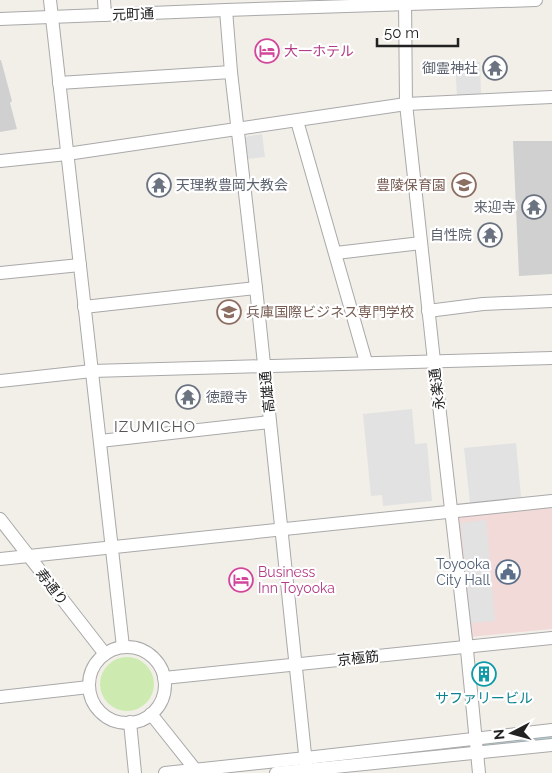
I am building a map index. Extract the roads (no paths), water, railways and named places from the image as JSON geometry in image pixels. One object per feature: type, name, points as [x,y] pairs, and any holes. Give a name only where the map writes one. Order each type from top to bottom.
[{"type":"street","points":[[50,0],[123,647]]},
{"type":"street","points":[[104,0],[105,15]]},
{"type":"street","name":"元町通","points":[[0,19],[105,15],[173,6],[226,10],[405,2],[536,0]]},
{"type":"street","name":"永楽通","points":[[405,2],[406,104],[479,773]]},
{"type":"street","name":"高雄通","points":[[226,10],[280,530],[307,767]]},
{"type":"street","points":[[59,83],[231,72]]},
{"type":"street","points":[[0,161],[67,154],[238,130],[406,104],[552,97]]},
{"type":"street","points":[[297,121],[366,362]]},
{"type":"street","points":[[336,253],[421,243]]},
{"type":"street","points":[[0,274],[80,265]]},
{"type":"street","points":[[84,307],[256,288]]},
{"type":"street","points":[[428,311],[483,304],[552,301]]},
{"type":"street","points":[[0,381],[92,371],[552,358]]},
{"type":"street","points":[[100,441],[270,422]]},
{"type":"street","points":[[0,559],[552,501]]},
{"type":"street","name":"寿通り","points":[[0,519],[105,654]]},
{"type":"street","name":"京極筋","points":[[164,678],[552,638]]},
{"type":"street","points":[[123,647],[137,648],[149,655],[159,665],[164,678],[162,698],[151,714],[141,720],[130,722],[115,721],[102,713],[93,701],[89,687],[91,672],[105,654],[123,647]]},
{"type":"street","points":[[0,697],[89,687]]},
{"type":"street","points":[[151,714],[196,771]]},
{"type":"street","points":[[130,722],[134,773]]},
{"type":"street","points":[[276,773],[307,767],[476,745],[552,730]]},
{"type":"street","points":[[476,745],[552,745]]},
{"type":"street","points":[[165,773],[307,767]]},
{"type":"waterway","points":[[481,745],[552,738]]},
{"type":"waterway","points":[[446,748],[474,746]]},
{"type":"place","name":"大一ホテル","points":[[267,51]]},
{"type":"place","name":"御霊神社","points":[[495,68]]},
{"type":"place","name":"天理教豊岡大教会","points":[[159,185]]},
{"type":"place","name":"豊陵保育園","points":[[464,185]]},
{"type":"place","name":"来迎寺","points":[[534,207]]},
{"type":"place","name":"自性院","points":[[490,235]]},
{"type":"place","name":"兵庫国際ビジネス専門学校","points":[[229,312]]},
{"type":"place","name":"徳證寺","points":[[188,397]]},
{"type":"place","name":"Toyooka City Hall","points":[[508,572]]},
{"type":"place","name":"Business Inn Toyooka","points":[[241,580]]},
{"type":"place","name":"サファリービル","points":[[484,674]]},
{"type":"district","name":"IZUMICHO","points":[[155,427]]}]
